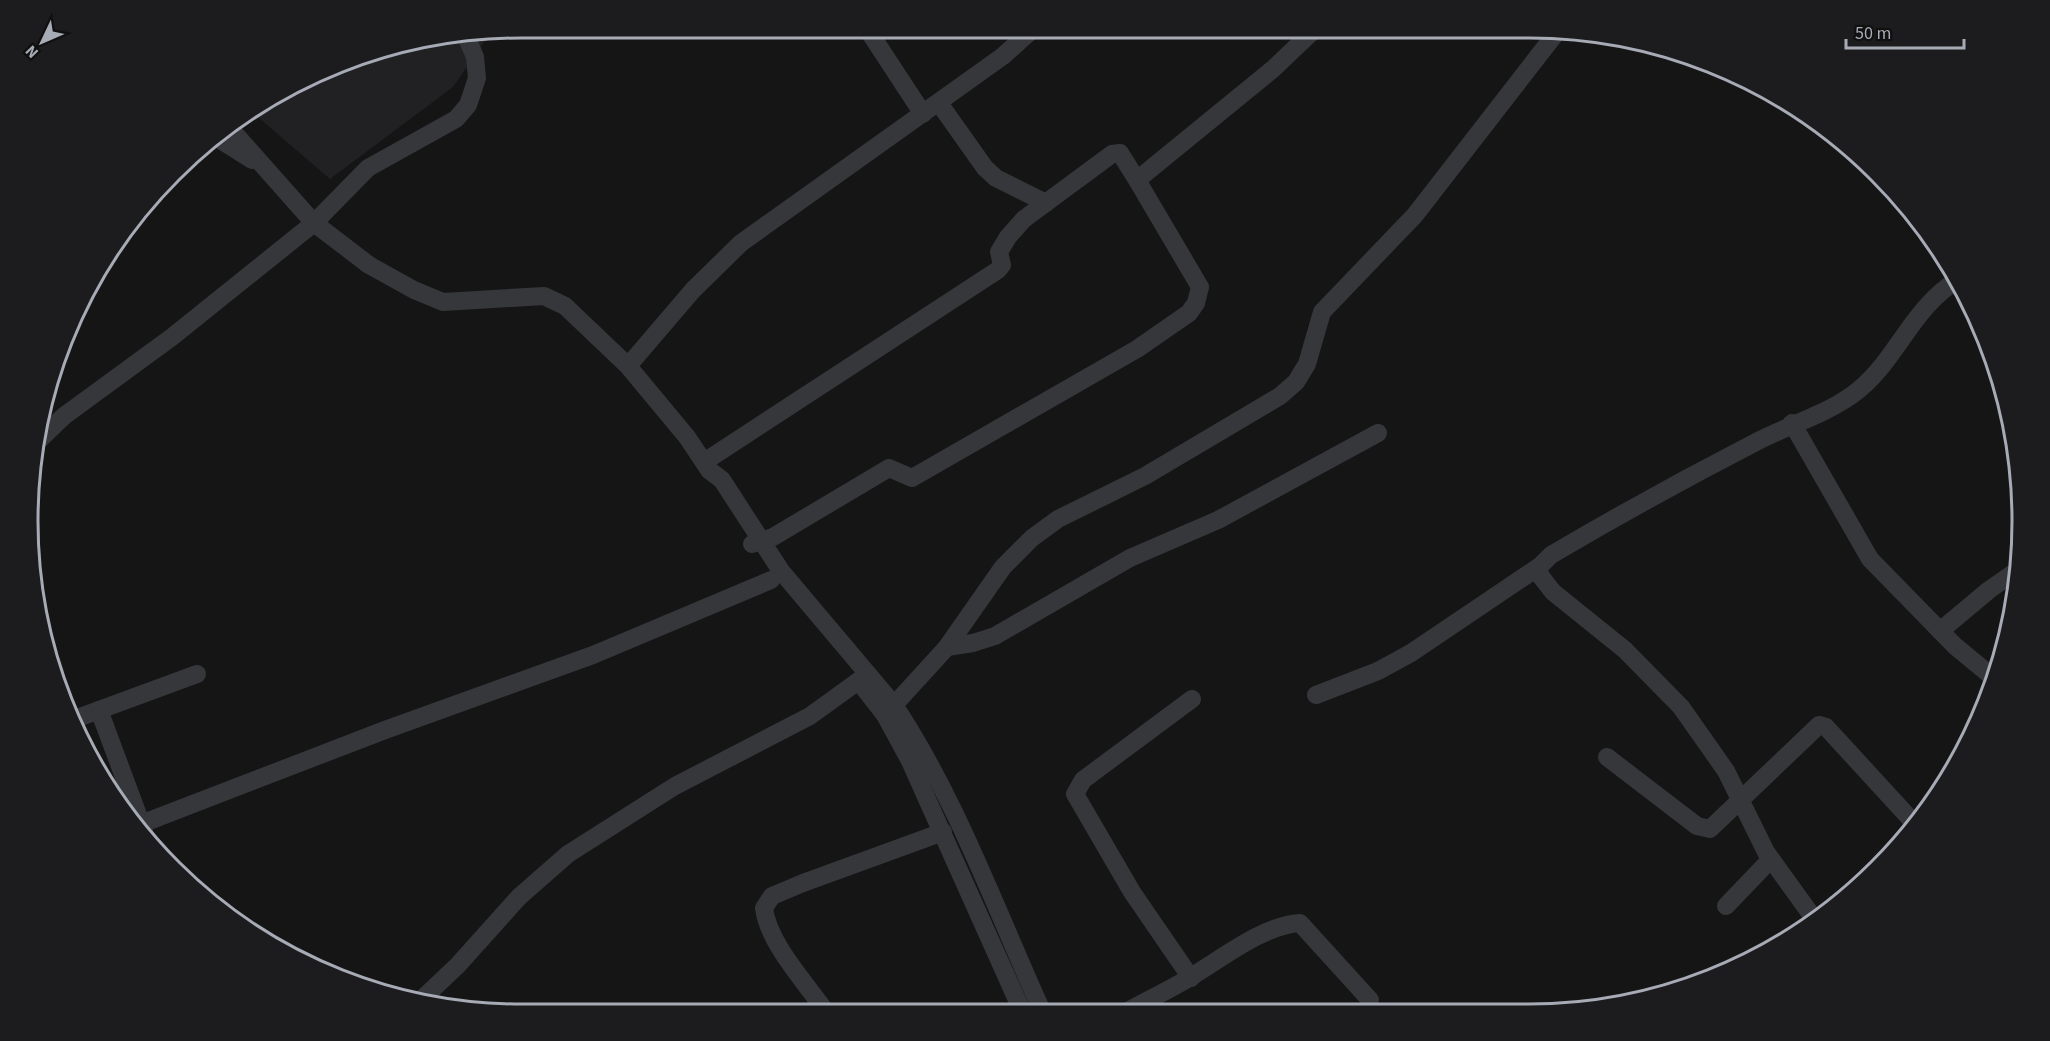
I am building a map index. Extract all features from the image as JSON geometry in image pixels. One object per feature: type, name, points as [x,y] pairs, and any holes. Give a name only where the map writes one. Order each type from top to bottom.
[{"type":"street","points":[[873,38],[923,114]]},
{"type":"street","points":[[628,366],[693,290],[741,243],[838,172],[939,103],[1003,56],[1022,38]]},
{"type":"street","points":[[1137,180],[1273,69],[1306,38]]},
{"type":"street","points":[[890,710],[947,647],[1003,567],[1032,538],[1058,519],[1145,476],[1280,396],[1296,382],[1307,364],[1322,312],[1415,215],[1552,39]]},
{"type":"street","points":[[46,434],[64,416],[172,337],[314,223],[368,168],[456,120],[468,105],[477,78],[475,57],[468,41]]},
{"type":"street","points":[[939,103],[985,168],[996,178],[1046,203]]},
{"type":"street","points":[[234,132],[245,143],[259,164],[314,223],[369,265],[414,290],[443,302],[544,296],[565,306],[628,366],[707,466],[710,485],[890,710],[956,819],[1039,1004]]},
{"type":"street","points":[[222,141],[259,164]]},
{"type":"street","points":[[707,466],[998,270],[1002,265],[999,252],[1008,237],[1024,219],[1113,154],[1120,153],[1200,287],[1196,303],[1189,313],[1137,349],[912,478],[889,468],[773,537],[755,543]]},
{"type":"street","points":[[1316,695],[1378,671],[1411,654],[1540,566],[1551,555],[1660,491],[1792,423],[1834,407],[1854,394],[1876,374],[1910,324],[1931,301],[1951,285]]},
{"type":"street","points":[[1792,423],[1870,560],[1940,631],[1988,673]]},
{"type":"street","points":[[947,647],[995,636],[1130,558],[1218,520],[1378,433]]},
{"type":"street","points":[[755,543],[771,579],[863,678]]},
{"type":"street","points":[[1540,566],[1539,574],[1553,592],[1625,650],[1681,707],[1726,771],[1771,859],[1810,914]]},
{"type":"street","points":[[1940,631],[2009,576]]},
{"type":"street","points":[[147,827],[385,730],[593,655],[771,579]]},
{"type":"street","points":[[79,717],[197,674]]},
{"type":"street","points":[[427,994],[458,965],[519,897],[568,854],[675,786],[810,716],[863,678]]},
{"type":"street","points":[[1191,978],[1132,892],[1075,794],[1083,780],[1192,699]]},
{"type":"street","points":[[99,710],[139,818]]},
{"type":"street","points":[[890,710],[1019,1004]]},
{"type":"street","points":[[1606,757],[1705,830],[1710,829],[1819,724],[1826,727],[1910,819]]},
{"type":"street","points":[[820,1004],[766,922],[764,908],[772,896],[942,832]]},
{"type":"street","points":[[1726,906],[1771,859]]},
{"type":"street","points":[[1141,1004],[1191,978],[1229,951],[1286,925],[1300,923],[1370,1000]]},
{"type":"shaded area","points":[[486,39],[453,87],[330,179],[257,116],[307,87],[365,63],[426,47]]}]
